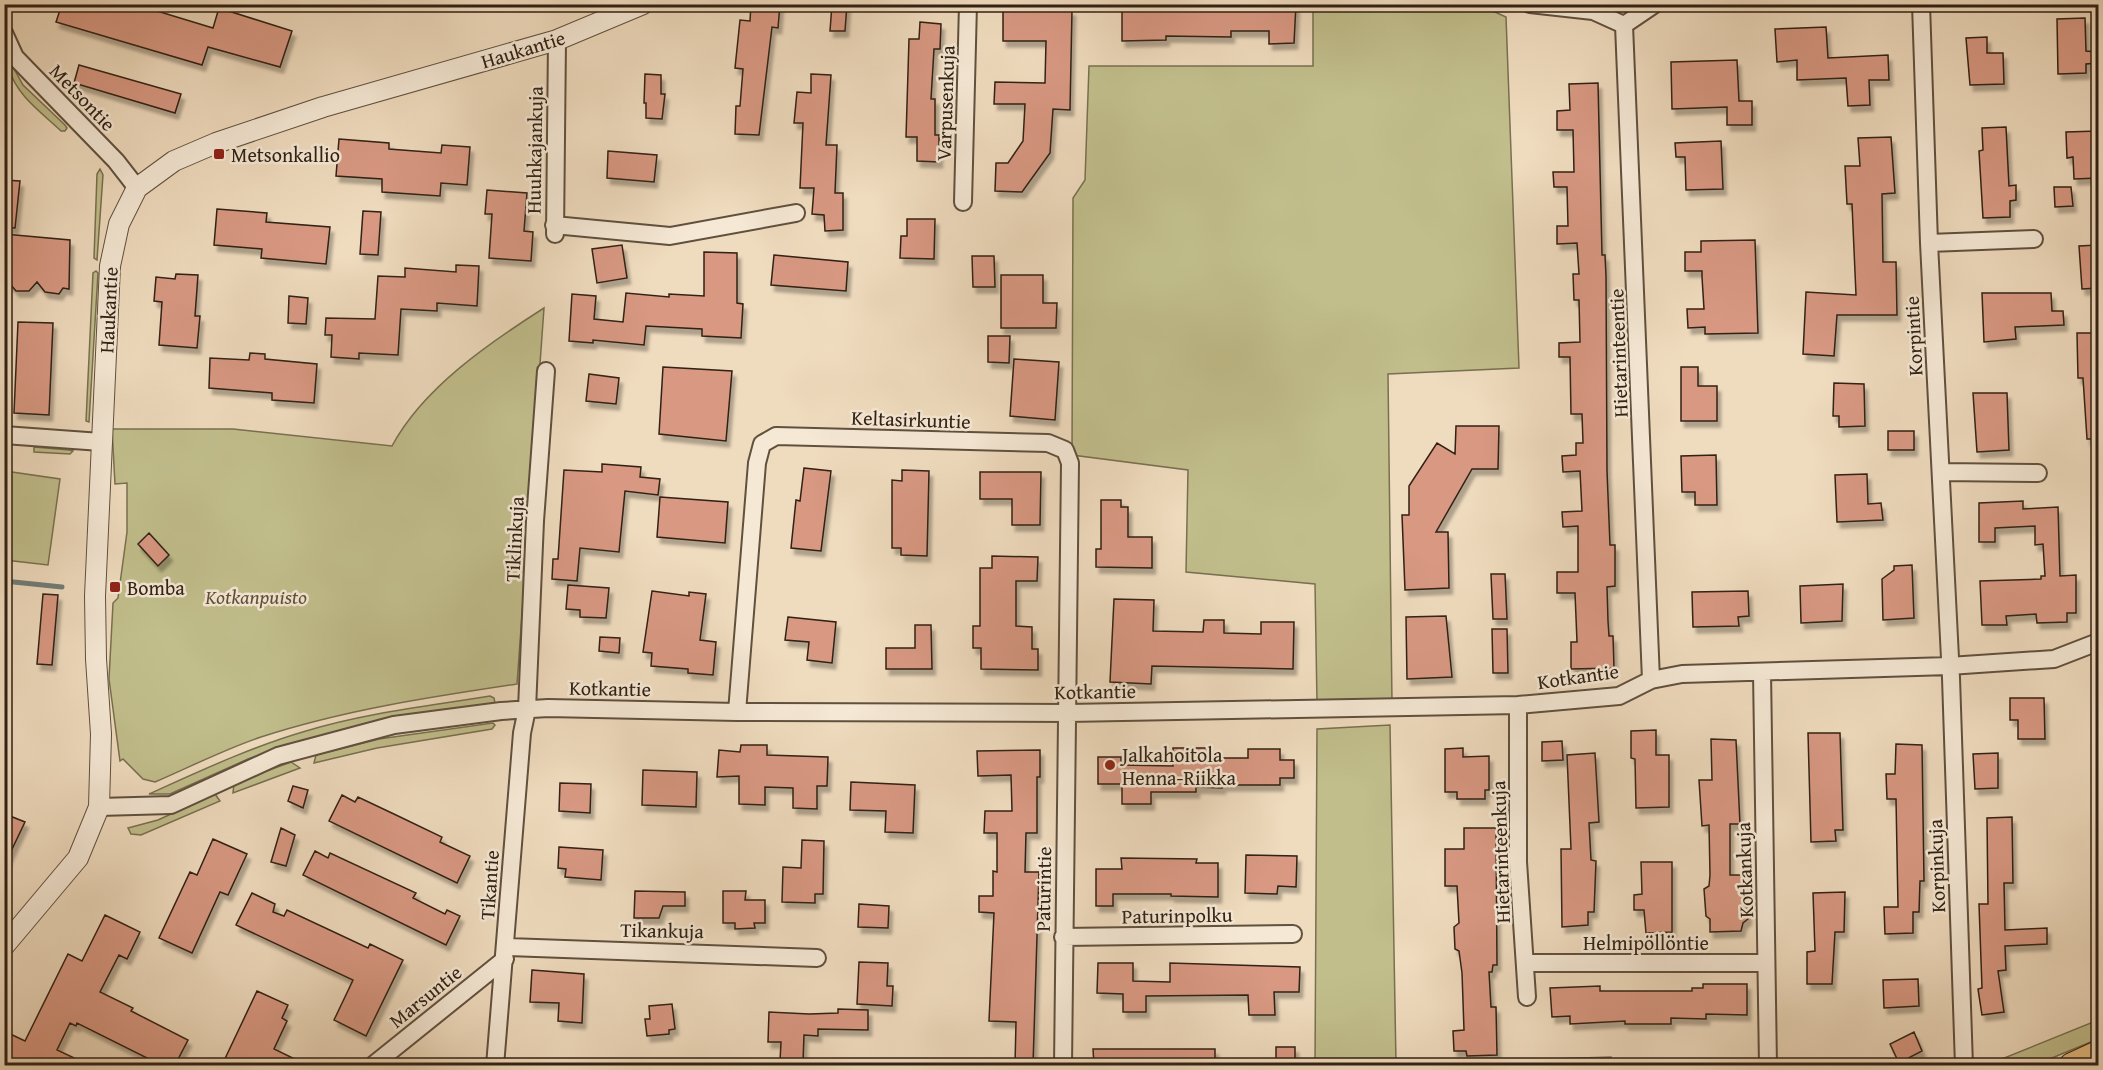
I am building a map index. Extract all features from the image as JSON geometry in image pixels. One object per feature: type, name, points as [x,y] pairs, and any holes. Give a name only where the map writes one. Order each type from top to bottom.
[{"type":"main road","points":[[2072,1065],[2098,1054]]},
{"type":"street","name":"Haukantie","points":[[4,946],[78,858],[99,807],[101,734],[95,596],[102,489],[101,442],[114,242],[137,188],[174,161],[216,143],[323,107],[557,40],[643,4]]},
{"type":"street","name":"Varpusenkuja","points":[[963,202],[968,4]]},
{"type":"street","points":[[1530,4],[1593,10],[1624,25],[1655,4]]},
{"type":"street","name":"Korpintie","points":[[1922,4],[1929,243],[1949,666]]},
{"type":"street","name":"Hietarinteentie","points":[[1624,25],[1651,680]]},
{"type":"street","name":"Metsontie","points":[[4,33],[15,57],[116,161],[137,188]]},
{"type":"street","name":"Huuhkajankuja","points":[[557,40],[555,230],[670,236],[796,213]]},
{"type":"street","points":[[1929,243],[2034,238]]},
{"type":"street","name":"Tiklinkuja","points":[[527,709],[535,521],[546,371]]},
{"type":"street","points":[[4,435],[101,442]]},
{"type":"street","name":"Keltasirkuntie","points":[[737,712],[757,463],[762,444],[776,436],[1048,443],[1065,450],[1070,463],[1068,713]]},
{"type":"street","points":[[1941,472],[2038,473]]},
{"type":"street","name":"Kotkantie","points":[[99,807],[171,805],[287,754],[394,725],[527,709],[1068,713],[1518,705],[1619,696],[1651,680],[1682,674],[1949,666],[2055,659],[2098,642]]},
{"type":"street","name":"Korpinkuja","points":[[1949,666],[1964,1065]]},
{"type":"street","name":"Kotkankuja","points":[[1762,672],[1761,741],[1767,930],[1765,963],[1768,1065]]},
{"type":"street","name":"Hietarinteenkuja","points":[[1518,705],[1518,862],[1527,997]]},
{"type":"street","name":"Tikantie","points":[[495,1065],[522,733],[527,709]]},
{"type":"street","name":"Paturintie","points":[[1063,1065],[1063,938],[1068,713]]},
{"type":"street","name":"Paturinpolku","points":[[1063,938],[1293,934]]},
{"type":"street","name":"Tikankuja","points":[[505,953],[817,958]]},
{"type":"street","name":"Marsuntie","points":[[372,1065],[505,953]]},
{"type":"street","name":"Helmipöllöntie","points":[[1526,963],[1765,963]]},
{"type":"green space","points":[[1313,5],[1480,5],[1506,17],[1519,368],[1388,374],[1392,703],[1317,702],[1315,584],[1186,572],[1188,470],[1072,455],[1073,198],[1085,180],[1089,66],[1313,66]]},
{"type":"green space","points":[[13,67],[23,85],[65,125],[67,128],[65,131],[61,131],[24,95],[9,69]]},
{"type":"green space","points":[[100,169],[103,175],[97,260],[94,258],[97,174]]},
{"type":"green space","points":[[96,271],[98,273],[89,422],[86,421],[93,273]]},
{"type":"green space","name":"Kotkanpuisto","points":[[544,308],[517,684],[388,705],[324,719],[234,747],[155,782],[143,779],[123,759],[120,761],[109,679],[113,603],[118,598],[127,532],[127,483],[115,484],[112,429],[233,429],[392,446],[405,425],[439,386],[501,336]]},
{"type":"green space","points":[[34,447],[73,451],[70,454],[34,452]]},
{"type":"green space","points":[[5,471],[60,479],[48,565],[5,560]]},
{"type":"green space","points":[[490,696],[494,698],[495,703],[401,718],[307,739],[248,759],[170,794],[149,794],[246,752],[306,731],[374,715]]},
{"type":"green space","points":[[493,723],[495,725],[492,729],[377,748],[314,763],[316,755],[379,739]]},
{"type":"green space","points":[[1390,725],[1396,1064],[1611,1057],[1611,1065],[1315,1065],[1317,729]]},
{"type":"green space","points":[[291,762],[300,768],[233,793],[234,783]]},
{"type":"green space","points":[[215,794],[220,801],[141,835],[131,834],[128,828],[158,820]]},
{"type":"green space","points":[[2098,1020],[2098,1039],[2035,1065],[1987,1065]]},
{"type":"building","points":[[62,4],[134,4],[213,28],[219,8],[292,31],[280,67],[208,47],[202,65],[56,22]]},
{"type":"building","points":[[751,4],[780,4],[778,28],[772,27],[759,135],[735,134],[736,106],[740,106],[743,69],[735,68],[740,20],[750,21]]},
{"type":"building","points":[[832,4],[847,4],[845,31],[830,31]]},
{"type":"building","points":[[1003,4],[1035,4],[1035,10],[1072,10],[1070,110],[1053,109],[1050,153],[1022,192],[995,191],[996,163],[1008,163],[1023,141],[1025,104],[994,104],[995,82],[1045,83],[1046,41],[1003,41]]},
{"type":"building","points":[[1296,4],[1294,43],[1269,44],[1269,31],[1231,31],[1231,37],[1166,36],[1166,40],[1122,41],[1122,9],[1192,9],[1192,5]]},
{"type":"building","points":[[2085,18],[2086,51],[2098,52],[2098,63],[2086,64],[2086,73],[2058,74],[2057,19]]},
{"type":"building","points":[[920,22],[941,24],[940,49],[934,49],[931,99],[935,99],[935,135],[939,135],[939,162],[917,161],[917,137],[906,137],[909,39],[919,39]]},
{"type":"building","points":[[1826,27],[1828,58],[1888,55],[1889,80],[1869,80],[1870,105],[1848,106],[1846,78],[1797,80],[1797,60],[1777,62],[1775,29]]},
{"type":"building","points":[[1987,37],[1987,53],[2003,53],[2004,84],[1970,85],[1966,38]]},
{"type":"building","points":[[1737,60],[1739,101],[1752,101],[1752,125],[1727,125],[1727,107],[1672,109],[1671,62]]},
{"type":"building","points":[[79,65],[181,94],[175,113],[74,83]]},
{"type":"building","points":[[645,74],[661,75],[661,94],[665,94],[662,119],[646,118]]},
{"type":"building","points":[[811,74],[831,75],[826,145],[837,145],[835,193],[843,193],[843,230],[825,231],[824,215],[812,214],[814,188],[800,188],[803,123],[794,123],[797,92],[811,93]]},
{"type":"building","points":[[1598,83],[1602,255],[1605,255],[1606,276],[1607,471],[1610,545],[1615,545],[1615,586],[1607,587],[1609,636],[1613,636],[1614,668],[1571,669],[1571,642],[1577,642],[1575,593],[1557,593],[1557,572],[1578,572],[1578,526],[1563,527],[1562,512],[1582,511],[1580,471],[1563,472],[1562,456],[1576,455],[1576,443],[1583,443],[1582,414],[1571,414],[1570,357],[1559,357],[1559,343],[1580,342],[1579,300],[1574,300],[1573,274],[1579,274],[1577,243],[1557,244],[1557,226],[1568,226],[1567,187],[1554,187],[1553,172],[1574,172],[1573,130],[1557,130],[1557,111],[1570,110],[1569,84]]},
{"type":"building","points":[[2006,127],[2009,186],[2016,185],[2016,200],[2010,201],[2010,217],[1983,218],[1979,151],[1983,150],[1982,128]]},
{"type":"building","points":[[2098,131],[2098,178],[2074,179],[2073,157],[2067,158],[2066,132]]},
{"type":"building","points":[[1891,137],[1895,193],[1882,194],[1883,262],[1896,262],[1897,315],[1837,315],[1834,356],[1803,354],[1806,292],[1856,295],[1852,204],[1847,204],[1845,166],[1860,166],[1858,138]]},
{"type":"building","points":[[339,139],[389,143],[389,149],[441,153],[442,145],[470,147],[467,185],[441,183],[440,196],[382,192],[382,179],[336,176]]},
{"type":"building","points":[[1721,141],[1723,189],[1686,190],[1685,157],[1676,157],[1675,143]]},
{"type":"building","points":[[608,151],[657,155],[654,182],[607,178]]},
{"type":"building","points":[[4,180],[20,181],[15,228],[4,227]]},
{"type":"building","points":[[2054,187],[2071,187],[2073,206],[2055,207]]},
{"type":"building","points":[[487,190],[527,193],[524,231],[533,232],[531,261],[489,258],[492,214],[485,214]]},
{"type":"building","points":[[217,209],[267,213],[266,222],[330,227],[326,264],[261,258],[262,249],[214,245]]},
{"type":"building","points":[[363,211],[381,212],[378,255],[360,254]]},
{"type":"building","points":[[907,219],[935,219],[934,259],[900,258],[901,236],[907,236]]},
{"type":"building","points":[[4,234],[70,240],[69,289],[63,288],[59,294],[45,292],[37,282],[29,291],[16,291],[11,285],[4,285]]},
{"type":"building","points":[[1755,240],[1758,333],[1705,334],[1705,327],[1688,328],[1687,309],[1704,309],[1702,271],[1685,271],[1685,252],[1701,252],[1701,241]]},
{"type":"building","points":[[622,245],[627,278],[597,283],[592,249]]},
{"type":"building","points":[[2098,245],[2098,288],[2082,289],[2079,246]]},
{"type":"building","points":[[704,252],[737,253],[737,303],[743,304],[741,338],[702,336],[702,329],[646,326],[644,345],[593,340],[593,343],[569,341],[572,294],[596,296],[594,319],[623,322],[626,293],[669,297],[669,294],[704,296]]},
{"type":"building","points":[[774,255],[848,262],[846,291],[771,285]]},
{"type":"building","points":[[972,256],[994,256],[995,287],[973,287]]},
{"type":"building","points":[[456,265],[479,266],[477,306],[437,303],[437,311],[401,309],[398,355],[359,353],[359,359],[331,357],[332,335],[325,335],[326,318],[375,319],[378,276],[405,277],[405,268],[456,272]]},
{"type":"building","points":[[176,274],[198,275],[195,316],[200,316],[197,348],[159,345],[162,302],[154,301],[156,277],[175,279]]},
{"type":"building","points":[[1001,275],[1043,275],[1043,303],[1057,303],[1056,328],[1001,328]]},
{"type":"building","points":[[1982,293],[2051,293],[2052,311],[2063,311],[2064,325],[2015,327],[2016,339],[1984,342]]},
{"type":"building","points":[[289,296],[308,298],[306,324],[288,323]]},
{"type":"building","points":[[18,322],[53,323],[49,415],[14,413]]},
{"type":"building","points":[[2077,333],[2098,333],[2098,439],[2087,439],[2083,378],[2078,378]]},
{"type":"building","points":[[988,336],[1010,336],[1009,363],[988,362]]},
{"type":"building","points":[[250,353],[265,354],[265,359],[317,364],[314,403],[272,400],[272,393],[209,388],[210,358],[249,360]]},
{"type":"building","points":[[1014,359],[1059,362],[1055,420],[1010,416]]},
{"type":"building","points":[[663,367],[732,371],[726,441],[659,434]]},
{"type":"building","points":[[1681,367],[1698,367],[1698,386],[1717,386],[1717,421],[1681,421]]},
{"type":"building","points":[[589,374],[619,378],[616,404],[586,401]]},
{"type":"building","points":[[1834,383],[1864,384],[1865,426],[1839,427],[1839,416],[1833,416]]},
{"type":"building","points":[[1973,393],[2007,393],[2009,450],[1977,452]]},
{"type":"building","points":[[1456,426],[1499,426],[1498,469],[1472,469],[1436,532],[1448,532],[1449,588],[1405,590],[1402,515],[1409,515],[1409,486],[1437,443],[1455,454]]},
{"type":"building","points":[[1888,431],[1914,431],[1914,450],[1888,450]]},
{"type":"building","points":[[1716,455],[1717,505],[1695,505],[1695,492],[1682,492],[1681,456]]},
{"type":"building","points":[[602,464],[641,467],[640,477],[660,479],[658,495],[625,491],[619,552],[580,548],[577,581],[552,579],[553,559],[558,559],[564,470],[602,472]]},
{"type":"building","points":[[804,468],[831,471],[821,551],[791,548],[796,500],[800,501]]},
{"type":"building","points":[[902,470],[929,471],[927,556],[901,555],[901,548],[892,548],[892,480],[902,481]]},
{"type":"building","points":[[980,472],[1041,472],[1040,525],[1012,525],[1012,499],[980,499]]},
{"type":"building","points":[[1867,474],[1868,504],[1881,503],[1883,520],[1837,522],[1835,475]]},
{"type":"building","points":[[660,497],[728,502],[725,543],[657,537]]},
{"type":"building","points":[[1101,500],[1121,500],[1121,507],[1128,507],[1128,537],[1152,537],[1152,568],[1096,567],[1096,549],[1101,549]]},
{"type":"building","points":[[2023,501],[2023,509],[2058,507],[2060,576],[2076,575],[2076,613],[2067,613],[2067,622],[2037,623],[2036,614],[2006,616],[2007,625],[1982,625],[1980,581],[2041,579],[2041,576],[2045,576],[2043,544],[2035,545],[2035,526],[1995,528],[1995,542],[1979,542],[1979,503]]},
{"type":"building","points":[[149,533],[169,555],[158,566],[138,544]]},
{"type":"building","points":[[992,556],[1038,557],[1037,581],[1016,581],[1016,626],[1032,627],[1032,649],[1038,649],[1038,670],[981,669],[981,648],[973,648],[973,626],[980,626],[980,568],[992,568]]},
{"type":"building","points":[[1912,565],[1914,618],[1883,620],[1882,579],[1894,570],[1894,566]]},
{"type":"building","points":[[1491,574],[1505,574],[1507,619],[1493,619]]},
{"type":"building","points":[[1843,584],[1842,621],[1801,623],[1800,586]]},
{"type":"building","points":[[568,585],[609,588],[606,618],[580,617],[580,610],[566,609]]},
{"type":"building","points":[[652,591],[689,596],[689,592],[706,594],[700,640],[716,642],[713,675],[688,673],[688,669],[651,666],[652,653],[643,652]]},
{"type":"building","points":[[1748,591],[1749,616],[1738,617],[1739,626],[1693,627],[1692,592]]},
{"type":"building","points":[[43,594],[58,595],[52,665],[37,664]]},
{"type":"building","points":[[1114,599],[1154,600],[1153,631],[1203,632],[1204,620],[1224,620],[1224,633],[1261,634],[1261,622],[1294,622],[1293,669],[1152,666],[1151,684],[1110,682]]},
{"type":"building","points":[[1446,616],[1452,677],[1407,679],[1406,617]]},
{"type":"building","points":[[788,617],[836,622],[832,663],[807,660],[809,642],[785,640]]},
{"type":"building","points":[[915,625],[931,625],[932,669],[886,669],[886,648],[915,648]]},
{"type":"building","points":[[1492,629],[1507,629],[1508,673],[1493,673]]},
{"type":"building","points":[[600,637],[620,638],[619,653],[599,651]]},
{"type":"building","points":[[2010,698],[2044,698],[2045,739],[2018,739],[2018,720],[2010,720]]},
{"type":"building","points":[[1656,730],[1656,755],[1669,755],[1669,807],[1636,808],[1635,759],[1631,758],[1631,731]]},
{"type":"building","points":[[1808,733],[1840,733],[1843,830],[1835,830],[1836,841],[1811,842]]},
{"type":"building","points":[[1711,739],[1736,740],[1740,824],[1730,824],[1730,875],[1742,875],[1742,883],[1746,885],[1748,919],[1743,923],[1741,931],[1710,932],[1710,919],[1706,916],[1704,889],[1709,886],[1710,875],[1709,825],[1702,826],[1699,780],[1712,780]]},
{"type":"building","points":[[1562,741],[1563,760],[1542,761],[1542,742]]},
{"type":"building","points":[[1896,744],[1922,745],[1924,881],[1920,881],[1919,912],[1913,912],[1913,933],[1885,934],[1884,907],[1898,907],[1896,799],[1887,799],[1886,774],[1895,774]]},
{"type":"building","points":[[741,745],[767,745],[767,755],[828,757],[827,786],[817,786],[817,809],[793,808],[793,788],[765,787],[765,805],[739,804],[739,776],[717,777],[719,750],[740,752]]},
{"type":"building","points":[[1173,748],[1208,748],[1208,758],[1248,758],[1248,749],[1280,749],[1280,760],[1294,760],[1294,778],[1280,778],[1280,785],[1222,785],[1222,788],[1196,787],[1196,792],[1151,792],[1151,804],[1122,804],[1122,784],[1098,784],[1098,757],[1121,757],[1121,765],[1173,766]]},
{"type":"building","points":[[1463,748],[1463,757],[1489,756],[1489,790],[1485,790],[1485,799],[1457,799],[1457,792],[1445,792],[1445,749]]},
{"type":"building","points":[[1040,750],[1040,777],[1037,777],[1037,833],[1026,833],[1025,872],[1039,872],[1033,1065],[1015,1065],[1016,1022],[989,1021],[994,913],[979,912],[979,896],[993,896],[993,871],[997,872],[997,833],[984,833],[985,811],[1012,811],[1011,775],[978,776],[977,751]]},
{"type":"building","points":[[1595,753],[1599,822],[1589,823],[1591,860],[1596,861],[1594,912],[1588,912],[1588,925],[1562,927],[1561,849],[1571,849],[1567,755]]},
{"type":"building","points":[[1998,753],[1998,788],[1975,789],[1973,754]]},
{"type":"building","points":[[643,770],[697,772],[696,807],[642,805]]},
{"type":"building","points":[[851,782],[915,785],[913,833],[885,832],[886,811],[850,810]]},
{"type":"building","points":[[560,783],[591,784],[590,813],[559,811]]},
{"type":"building","points":[[293,786],[308,790],[303,808],[288,801]]},
{"type":"building","points":[[342,795],[355,802],[358,797],[396,815],[442,837],[440,842],[470,856],[457,883],[329,821]]},
{"type":"building","points":[[10,816],[25,822],[4,866],[4,828]]},
{"type":"building","points":[[2012,817],[2013,883],[2004,883],[2005,930],[2047,928],[2047,944],[2005,946],[2006,970],[1998,971],[2004,1012],[1982,1015],[1978,989],[1982,988],[1979,904],[1988,904],[1987,818]]},
{"type":"building","points":[[281,828],[295,835],[286,866],[271,862]]},
{"type":"building","points":[[1464,828],[1496,828],[1497,965],[1493,965],[1492,972],[1489,972],[1491,1007],[1496,1007],[1497,1055],[1467,1056],[1466,1051],[1454,1051],[1453,1031],[1464,1030],[1462,973],[1459,951],[1455,949],[1454,927],[1459,923],[1457,886],[1445,886],[1445,849],[1464,849]]},
{"type":"building","points":[[213,839],[247,854],[228,895],[220,892],[192,953],[159,938],[190,872],[197,875]]},
{"type":"building","points":[[802,840],[824,841],[823,894],[815,894],[815,903],[782,902],[783,867],[801,868]]},
{"type":"building","points":[[559,847],[603,850],[601,880],[565,877],[566,869],[558,868]]},
{"type":"building","points":[[315,851],[328,858],[330,853],[416,893],[413,898],[445,914],[447,910],[460,916],[446,945],[303,875]]},
{"type":"building","points":[[1246,855],[1297,856],[1296,887],[1278,886],[1277,894],[1245,893]]},
{"type":"building","points":[[1121,858],[1197,859],[1196,863],[1218,863],[1218,897],[1113,894],[1113,906],[1096,906],[1096,869],[1122,869]]},
{"type":"building","points":[[1641,862],[1672,862],[1672,932],[1646,933],[1644,910],[1634,910],[1634,895],[1642,894]]},
{"type":"building","points":[[635,891],[685,892],[685,906],[663,906],[659,918],[634,918]]},
{"type":"building","points":[[723,891],[746,891],[745,900],[765,900],[765,923],[754,923],[755,928],[735,929],[735,923],[723,923]]},
{"type":"building","points":[[1845,892],[1844,932],[1835,932],[1832,984],[1807,984],[1807,952],[1815,951],[1813,893]]},
{"type":"building","points":[[252,893],[275,904],[273,912],[284,916],[287,910],[368,948],[370,944],[403,960],[366,1036],[334,1020],[353,980],[236,925]]},
{"type":"building","points":[[859,904],[889,906],[888,928],[858,927]]},
{"type":"building","points":[[105,915],[140,932],[127,959],[119,955],[100,992],[133,1008],[131,1011],[188,1040],[175,1065],[161,1065],[77,1023],[76,1026],[70,1023],[57,1050],[89,1065],[4,1065],[4,1031],[25,1041],[68,954],[82,961]]},
{"type":"building","points":[[859,962],[888,963],[887,986],[893,986],[892,1006],[857,1004]]},
{"type":"building","points":[[1098,963],[1133,963],[1133,981],[1170,982],[1170,963],[1300,967],[1299,992],[1274,992],[1275,1015],[1249,1015],[1248,995],[1146,996],[1146,1012],[1123,1012],[1123,994],[1097,993]]},
{"type":"building","points":[[532,970],[584,974],[582,1023],[558,1021],[559,1003],[530,1002]]},
{"type":"building","points":[[1918,979],[1919,1006],[1884,1008],[1883,980]]},
{"type":"building","points":[[1703,984],[1747,984],[1747,1015],[1706,1014],[1706,1019],[1671,1018],[1671,1024],[1625,1024],[1625,1021],[1570,1024],[1570,1016],[1552,1017],[1550,988],[1600,986],[1600,991],[1692,991],[1692,988],[1703,988]]},
{"type":"building","points":[[257,991],[288,1005],[282,1018],[287,1021],[274,1049],[307,1065],[222,1065]]},
{"type":"building","points":[[672,1004],[675,1029],[669,1030],[669,1034],[647,1036],[645,1019],[650,1019],[649,1006]]},
{"type":"building","points":[[838,1009],[868,1010],[868,1030],[818,1029],[818,1036],[804,1035],[803,1062],[780,1061],[781,1042],[768,1042],[769,1012],[838,1013]]},
{"type":"building","points":[[1914,1032],[1922,1051],[1899,1063],[1890,1044]]},
{"type":"building","points":[[1276,1047],[1295,1047],[1295,1065],[1276,1065]]},
{"type":"building","points":[[1093,1049],[1215,1049],[1215,1065],[1094,1065]]},
{"type":"waterway","points":[[4,581],[62,587]]},
{"type":"place","name":"Metsonkallio","points":[[219,154]]},
{"type":"place","name":"Bomba","points":[[115,587]]},
{"type":"place","name":"Jalkahoitola Henna-Riikka","points":[[1110,765]]}]
